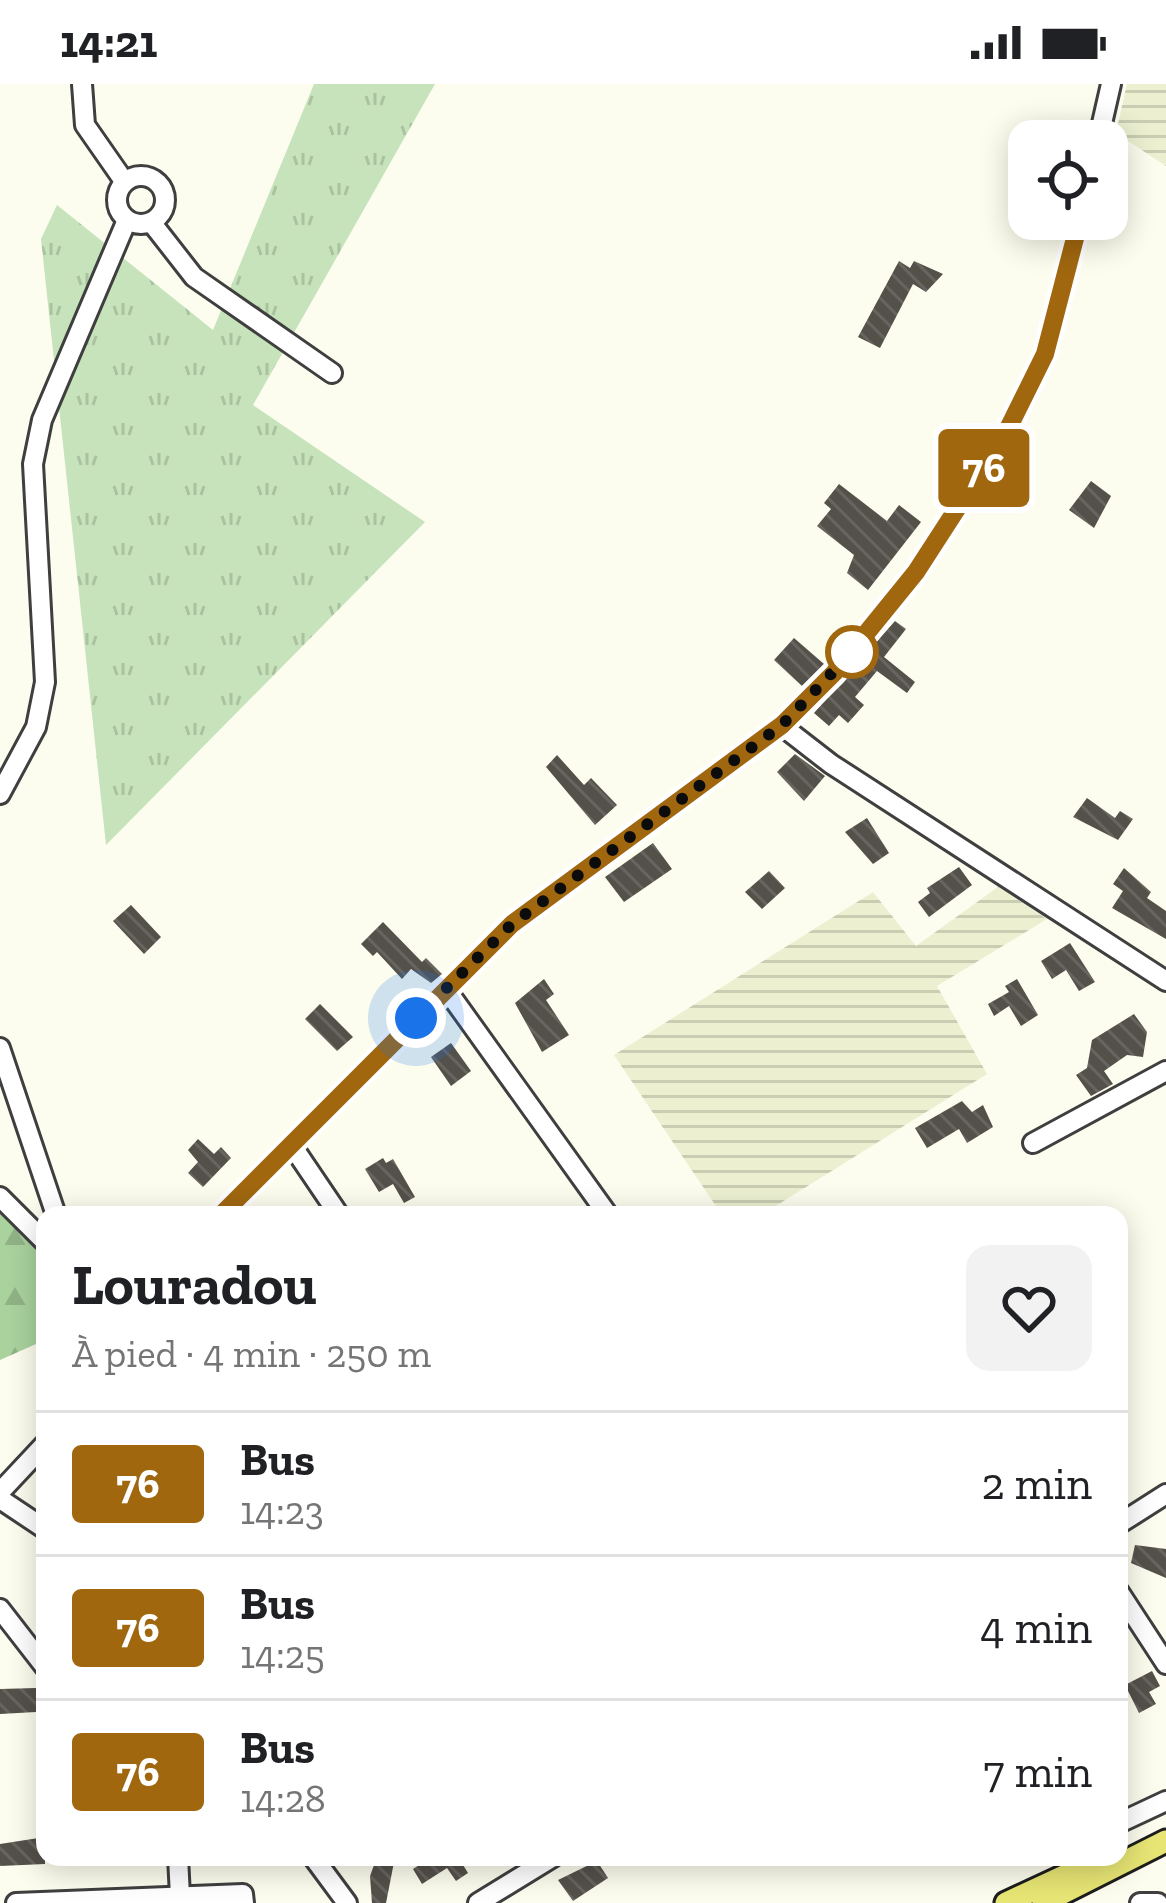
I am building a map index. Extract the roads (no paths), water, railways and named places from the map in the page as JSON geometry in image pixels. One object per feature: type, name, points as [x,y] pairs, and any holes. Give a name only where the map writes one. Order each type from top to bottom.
[{"type":"main road","points":[[1128,1847],[1166,1830]]},
{"type":"main road","points":[[1128,1861],[1160,1845]]},
{"type":"main road","points":[[1006,1903],[1086,1866]]},
{"type":"main road","points":[[1043,1903],[1118,1866]]},
{"type":"street","points":[[82,84],[85,125],[124,182]]},
{"type":"street","points":[[1103,120],[1111,84]]},
{"type":"street","points":[[124,182],[148,176],[161,186],[165,202],[151,222]]},
{"type":"street","points":[[124,182],[116,201],[127,220]]},
{"type":"street","points":[[127,220],[151,222],[194,277],[332,373]]},
{"type":"street","points":[[0,794],[36,727],[44,682],[33,464],[43,420],[127,220]]},
{"type":"street","points":[[230,1206],[530,910],[782,725],[834,673],[916,572],[1006,433],[1045,354],[1075,240]]},
{"type":"street","points":[[782,725],[831,764],[1166,981]]},
{"type":"street","points":[[446,989],[602,1206]]},
{"type":"street","points":[[0,1048],[54,1206]]},
{"type":"street","points":[[1034,1144],[1166,1071]]},
{"type":"street","points":[[291,1144],[333,1206]]},
{"type":"street","points":[[36,1233],[5,1202],[38,1192],[44,1170]]},
{"type":"street","points":[[36,1454],[0,1496],[36,1522]]},
{"type":"street","points":[[1128,1518],[1166,1494]]},
{"type":"street","points":[[1128,1606],[1166,1664]]},
{"type":"street","points":[[0,1609],[36,1655]]},
{"type":"street","points":[[1128,1819],[1166,1801]]},
{"type":"street","points":[[178,1866],[179,1896]]},
{"type":"street","points":[[319,1866],[346,1903]]},
{"type":"street","points":[[478,1903],[539,1866]]},
{"type":"street","points":[[1140,1903],[1157,1902],[1166,1887]]},
{"type":"street","points":[[16,1903],[244,1898]]}]
